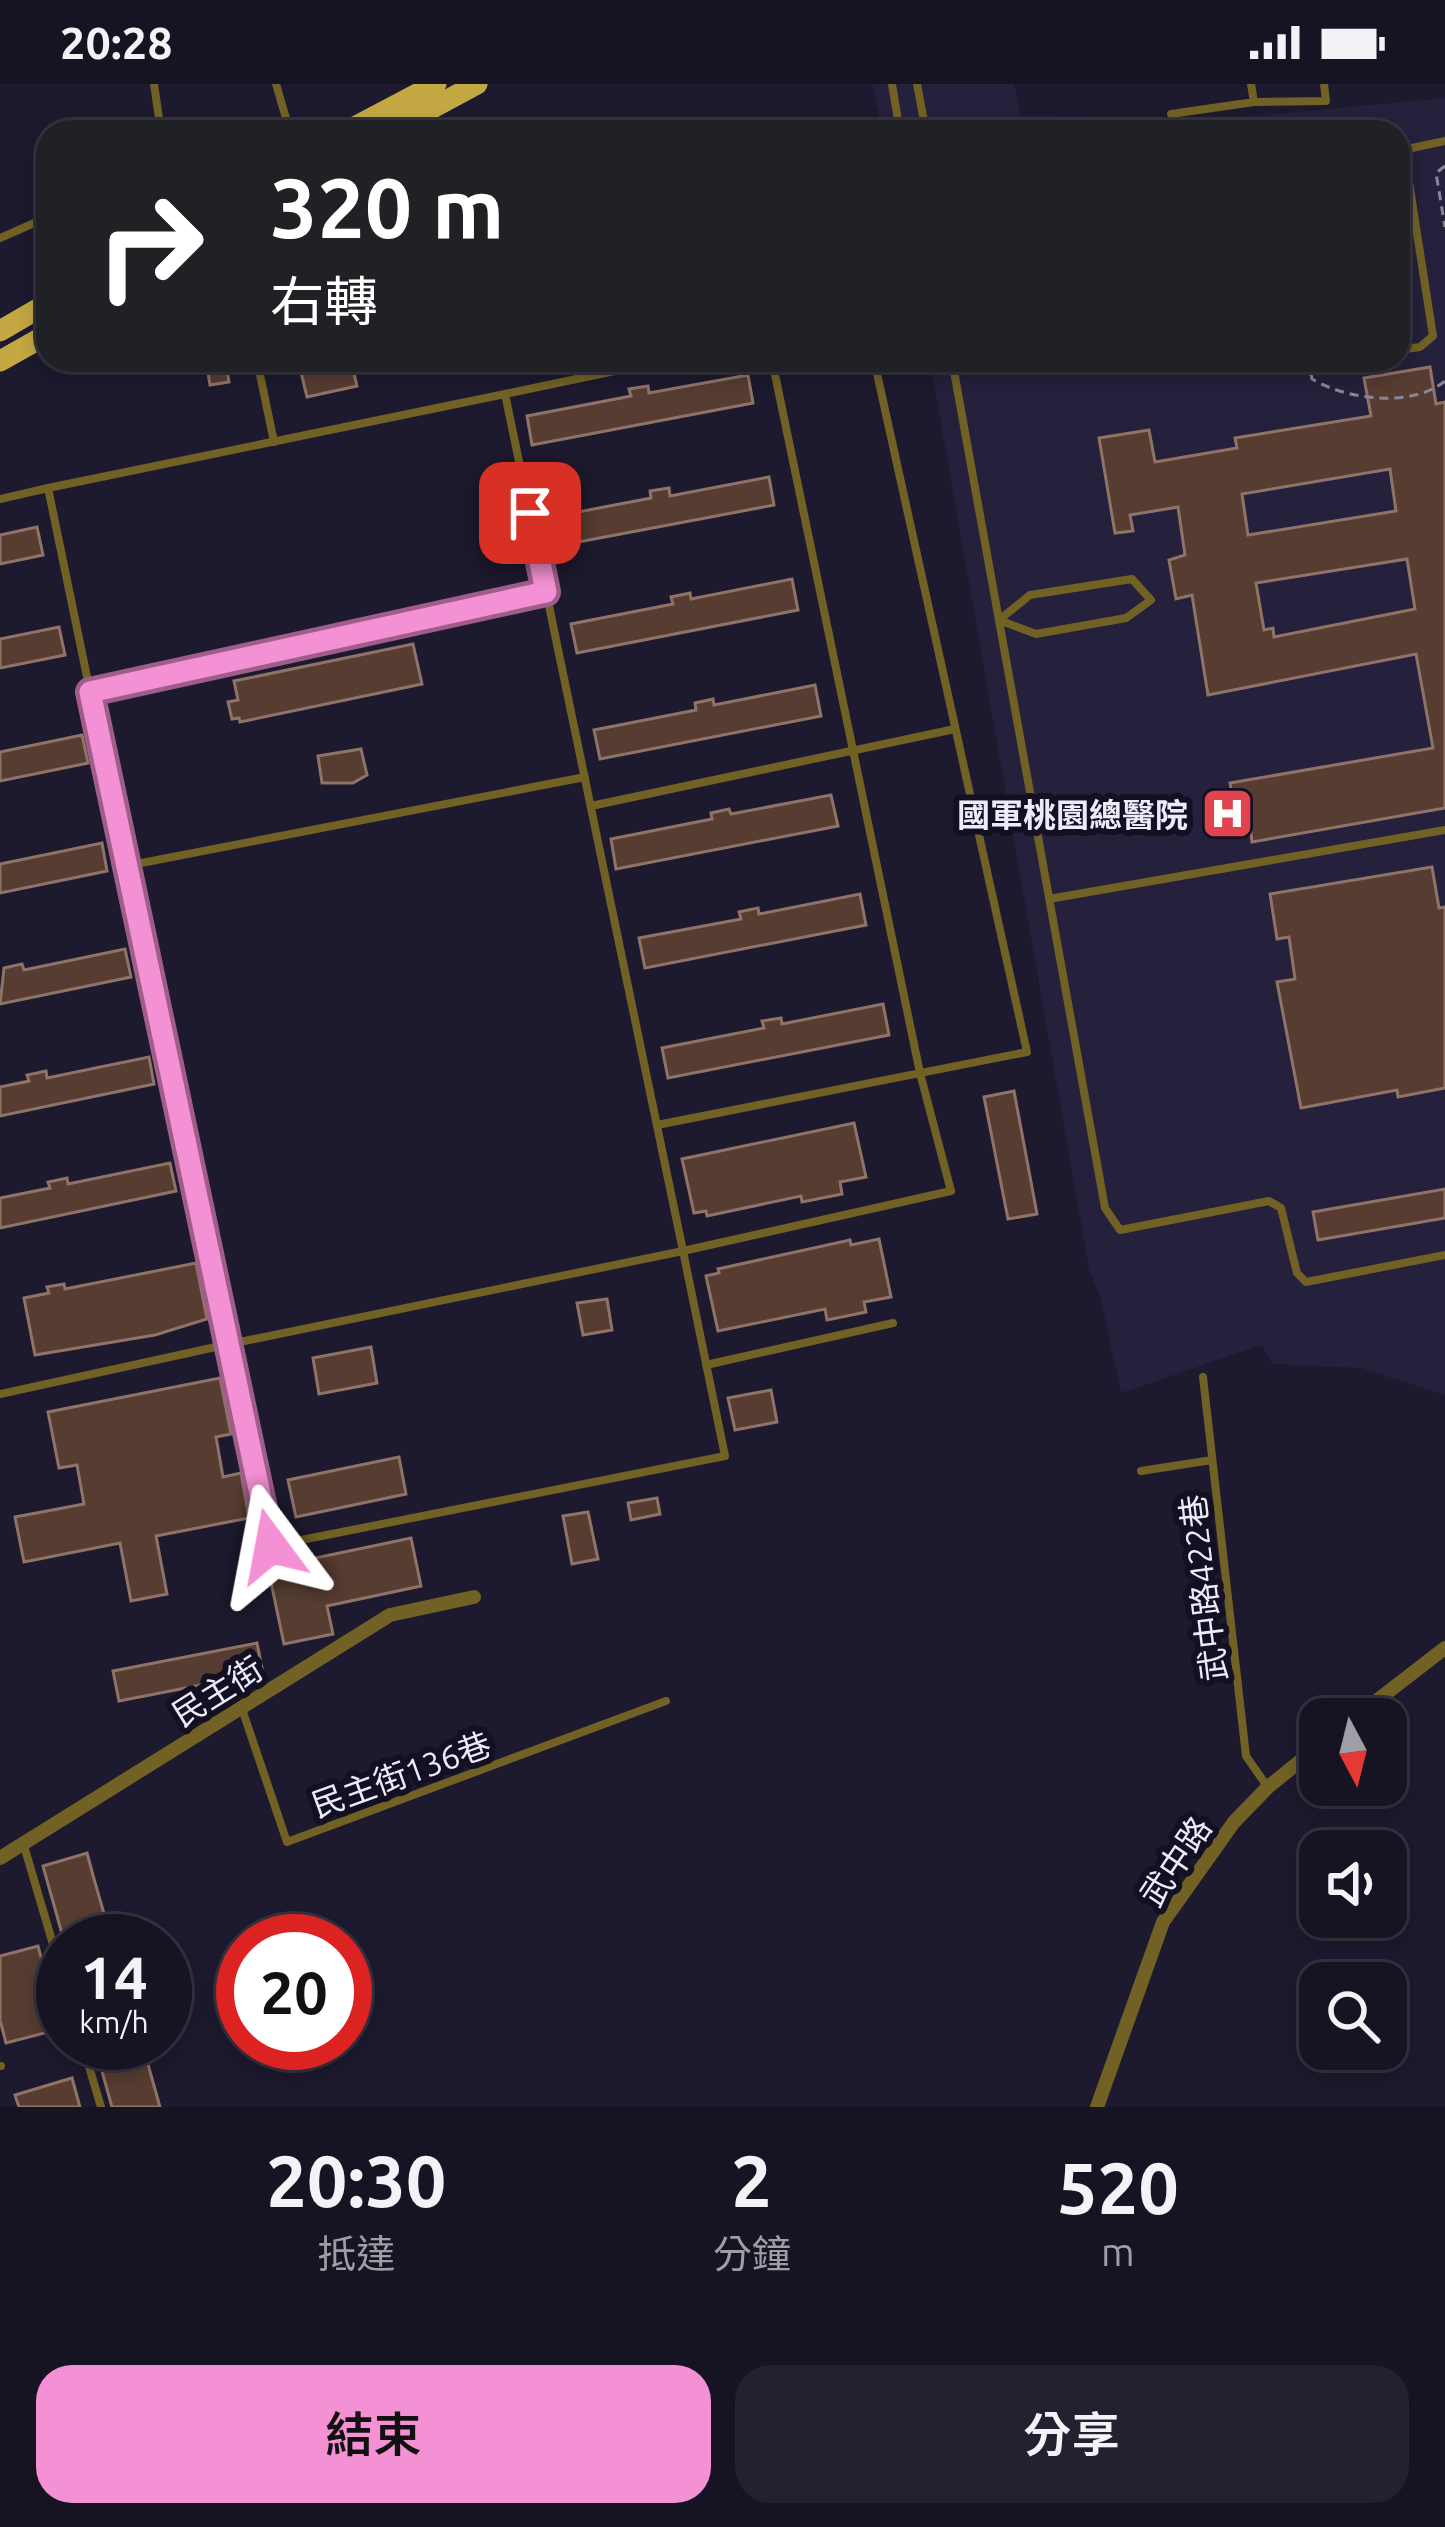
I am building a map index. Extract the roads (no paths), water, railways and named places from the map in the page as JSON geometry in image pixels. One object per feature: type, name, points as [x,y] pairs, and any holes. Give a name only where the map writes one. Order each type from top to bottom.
[{"type":"main road","points":[[368,120],[436,84]]},
{"type":"main road","points":[[410,120],[477,84]]},
{"type":"main road","points":[[0,331],[36,310]]},
{"type":"main road","points":[[0,361],[36,341]]},
{"type":"street","name":"民主街","points":[[0,1858],[391,1615],[474,1597]]},
{"type":"street","points":[[1380,1698],[1445,1648]]},
{"type":"street","name":"武中路","points":[[1097,2107],[1163,1922],[1234,1822],[1299,1762]]},
{"type":"lane","points":[[154,84],[159,120]]},
{"type":"lane","points":[[276,84],[286,120]]},
{"type":"lane","points":[[892,84],[898,120]]},
{"type":"lane","points":[[917,84],[924,120]]},
{"type":"lane","points":[[1251,84],[1255,103]]},
{"type":"lane","points":[[1171,114],[1255,103],[1326,101],[1324,84]]},
{"type":"lane","points":[[1410,148],[1445,142]]},
{"type":"lane","points":[[1410,202],[1433,336],[1410,348]]},
{"type":"lane","points":[[0,238],[36,223]]},
{"type":"lane","points":[[259,372],[274,442]]},
{"type":"lane","points":[[0,499],[610,372]]},
{"type":"lane","points":[[0,1394],[951,1191],[920,1073],[774,372]]},
{"type":"lane","points":[[657,1125],[1027,1052],[877,372]]},
{"type":"lane","points":[[954,372],[1105,1208],[1120,1230],[1269,1201],[1281,1208],[1298,1273],[1306,1282],[1445,1255]]},
{"type":"lane","points":[[48,488],[271,1546],[725,1456],[505,394]]},
{"type":"lane","points":[[1132,579],[1151,600],[1126,618],[1036,634],[999,620],[1030,595],[1132,579]]},
{"type":"lane","points":[[90,692],[546,592]]},
{"type":"lane","points":[[591,806],[955,729]]},
{"type":"lane","points":[[126,866],[585,777]]},
{"type":"lane","points":[[1049,899],[1445,830]]},
{"type":"lane","points":[[706,1365],[893,1323]]},
{"type":"lane","name":"武中路422巷","points":[[1203,1377],[1246,1756],[1268,1787]]},
{"type":"lane","points":[[1141,1471],[1213,1460]]},
{"type":"lane","name":"民主街136巷","points":[[241,1708],[287,1842],[666,1701]]},
{"type":"lane","points":[[24,1846],[44,1914]]},
{"type":"lane","points":[[90,2070],[101,2107]]},
{"type":"place","name":"國軍桃園總醫院","points":[[1227,814]]}]
